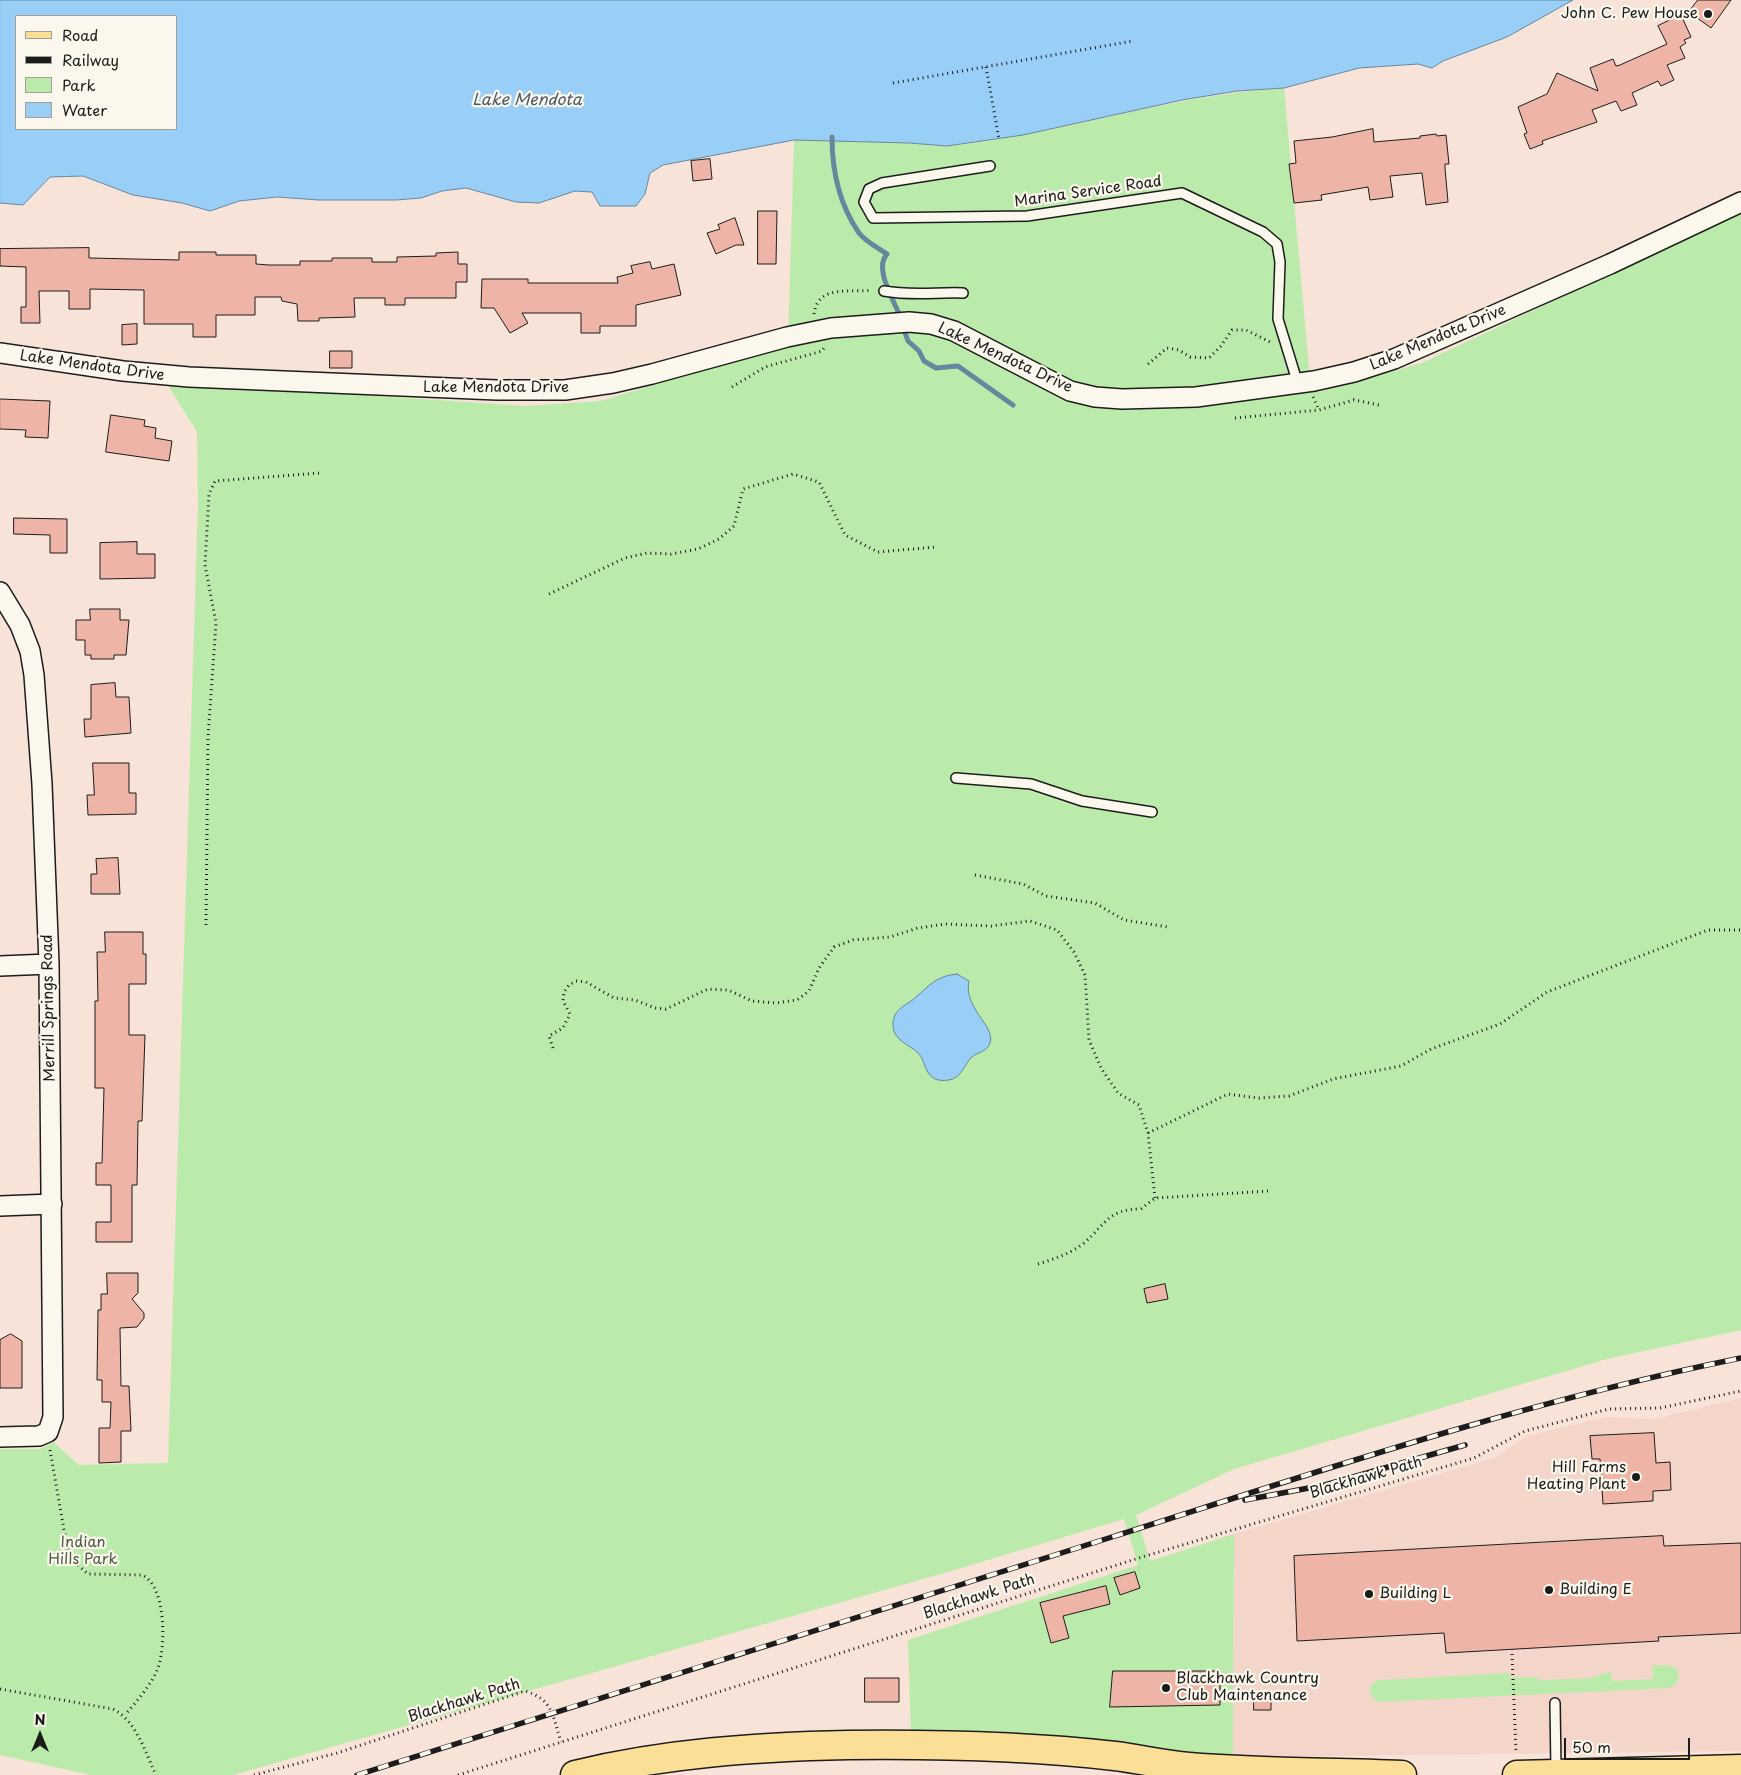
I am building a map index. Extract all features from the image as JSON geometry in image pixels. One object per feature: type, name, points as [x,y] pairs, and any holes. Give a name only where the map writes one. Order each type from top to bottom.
[{"type":"main road","points":[[576,1775],[700,1752],[770,1747],[903,1744],[992,1746],[1059,1751],[1116,1756],[1186,1767],[1226,1770],[1402,1775]]},
{"type":"main road","points":[[1517,1763],[1556,1774],[1741,1769]]},
{"type":"street","name":"Lake Mendota Drive","points":[[0,353],[123,371],[189,378],[477,390],[565,390],[613,383],[652,374],[787,337],[831,328],[900,323],[931,324],[954,331],[1070,391],[1095,397],[1122,399],[1196,397],[1298,384],[1354,372],[1394,359],[1610,264],[1741,202]]},
{"type":"street","name":"Merrill Springs Road","points":[[0,592],[20,625],[30,651],[34,675],[42,784],[49,964],[52,1204],[53,1417],[46,1432]]},
{"type":"street","points":[[0,966],[49,964]]},
{"type":"street","points":[[0,1206],[52,1204]]},
{"type":"street","points":[[0,1436],[39,1436],[46,1432]]},
{"type":"lane","name":"Marina Service Road","points":[[990,166],[882,183],[869,189],[864,202],[872,218],[1027,216],[1182,193],[1263,232],[1277,244],[1280,262],[1278,319],[1298,384]]},
{"type":"lane","points":[[884,291],[896,293],[963,293]]},
{"type":"lane","points":[[956,778],[1031,784],[1082,801],[1152,812]]},
{"type":"lane","points":[[1555,1703],[1556,1774]]},
{"type":"path","points":[[893,83],[1133,41]]},
{"type":"path","points":[[986,67],[999,139]]},
{"type":"path","points":[[1148,364],[1167,348],[1179,350],[1190,357],[1209,358],[1222,346],[1232,330],[1246,330],[1266,341],[1287,348]]},
{"type":"path","points":[[1235,418],[1319,410],[1354,400],[1379,404]]},
{"type":"path","points":[[206,924],[208,737],[216,623],[205,565],[209,494],[215,481],[320,473]]},
{"type":"path","points":[[549,594],[625,558],[647,553],[671,554],[698,549],[719,539],[734,526],[743,489],[793,474],[819,482],[845,535],[878,552],[936,547]]},
{"type":"path","points":[[975,876],[1023,884],[1046,896],[1095,903],[1124,920],[1168,927]]},
{"type":"path","points":[[553,1048],[549,1036],[563,1028],[570,1014],[564,1001],[564,992],[569,985],[576,982],[586,982],[614,998],[634,1000],[655,1008],[666,1009],[708,988],[728,990],[752,1001],[776,1003],[797,1000],[809,991],[819,968],[834,946],[853,940],[890,937],[918,928],[945,924],[990,926],[1030,921],[1057,930],[1074,952],[1085,975],[1089,1040],[1102,1068],[1118,1093],[1139,1105],[1148,1133],[1154,1198]]},
{"type":"path","points":[[1148,1133],[1228,1094],[1258,1098],[1289,1096],[1333,1079],[1401,1066],[1431,1049],[1500,1024],[1547,992],[1708,930],[1741,930]]},
{"type":"path","points":[[1038,1264],[1057,1258],[1083,1243],[1109,1217],[1126,1209],[1141,1210],[1154,1198],[1269,1191]]},
{"type":"path","name":"Blackhawk Path","points":[[254,1775],[337,1753],[525,1692],[537,1695],[547,1702],[561,1742],[1206,1538],[1474,1458],[1525,1431],[1609,1409],[1660,1408],[1741,1391]]},
{"type":"path","points":[[46,1432],[67,1547],[74,1562],[88,1574],[142,1575],[150,1578],[160,1600],[162,1637],[158,1670],[125,1715]]},
{"type":"path","points":[[1512,1654],[1517,1763]]},
{"type":"path","points":[[0,1689],[114,1709],[125,1715],[137,1733],[156,1775]]},
{"type":"path","points":[[458,1775],[561,1742]]},
{"type":"shaded area","points":[[1741,1398],[1741,1751],[1233,1757],[1234,1534],[1494,1458],[1527,1436],[1607,1417],[1655,1419]]},
{"type":"green space","name":"Indian Hills Park","points":[[1284,88],[1309,369],[1319,392],[1422,363],[1741,212],[1741,1330],[1607,1359],[1234,1469],[1136,1515],[1150,1561],[1234,1534],[1233,1757],[1215,1757],[1107,1741],[996,1731],[911,1731],[908,1640],[1138,1565],[1124,1519],[958,1569],[233,1775],[91,1775],[0,1755],[0,1449],[41,1449],[53,1442],[79,1465],[168,1463],[198,503],[197,432],[166,382],[526,406],[601,401],[788,344],[794,140],[894,142],[949,146],[1033,133],[1199,98]]},
{"type":"green space","points":[[1667,1665],[1676,1668],[1679,1676],[1676,1684],[1669,1688],[1379,1702],[1375,1700],[1370,1691],[1374,1682],[1378,1680],[1510,1673],[1511,1678],[1532,1677],[1543,1680],[1592,1678],[1611,1671],[1612,1681],[1653,1679],[1652,1666]]},
{"type":"water","name":"Lake Mendota","points":[[0,0],[1573,0],[1507,37],[1443,61],[1432,68],[1418,64],[1359,68],[1284,88],[1237,91],[1182,100],[1023,135],[947,146],[909,143],[794,140],[663,165],[650,173],[645,194],[636,206],[600,206],[592,192],[575,191],[539,203],[516,202],[466,188],[442,191],[421,198],[396,200],[319,200],[277,197],[239,201],[210,211],[182,203],[133,195],[83,176],[50,177],[23,205],[0,203]]},
{"type":"water","points":[[957,974],[969,981],[968,991],[971,1000],[988,1030],[991,1037],[990,1043],[985,1050],[969,1060],[957,1077],[949,1080],[934,1079],[927,1071],[918,1053],[902,1042],[896,1035],[893,1021],[900,1009],[934,982]]},
{"type":"building","name":"John C. Pew House","points":[[1698,0],[1731,0],[1711,28],[1689,12]]},
{"type":"building","points":[[1681,15],[1691,37],[1684,40],[1686,43],[1680,47],[1685,58],[1667,65],[1674,80],[1661,86],[1658,81],[1632,93],[1637,105],[1621,111],[1616,101],[1592,110],[1597,122],[1542,141],[1543,144],[1530,149],[1524,134],[1527,133],[1518,107],[1547,94],[1557,73],[1598,91],[1590,68],[1613,59],[1616,66],[1620,65],[1667,44],[1658,26]]},
{"type":"building","points":[[1373,129],[1374,142],[1420,138],[1420,136],[1436,134],[1437,136],[1446,135],[1449,164],[1445,164],[1448,202],[1426,205],[1422,173],[1390,176],[1393,197],[1370,200],[1368,187],[1321,195],[1322,200],[1294,203],[1289,164],[1296,163],[1294,141],[1332,137]]},
{"type":"building","points":[[710,159],[712,179],[693,181],[691,161]]},
{"type":"building","points":[[758,211],[777,211],[776,264],[758,264]]},
{"type":"building","points":[[735,218],[744,245],[736,245],[716,254],[707,233],[720,229],[718,225]]},
{"type":"building","points":[[89,248],[89,258],[179,260],[179,252],[216,252],[216,255],[256,255],[256,264],[269,265],[300,265],[300,261],[332,261],[332,258],[372,258],[372,262],[397,262],[397,257],[436,256],[436,253],[458,252],[458,264],[467,264],[467,282],[456,282],[456,298],[405,298],[405,305],[385,305],[385,298],[354,298],[355,317],[319,318],[319,321],[298,321],[297,304],[282,301],[281,297],[255,297],[255,315],[216,315],[216,337],[193,337],[193,324],[144,324],[144,290],[90,289],[90,309],[69,309],[69,291],[39,291],[40,323],[21,323],[21,307],[26,307],[26,267],[0,266],[0,249]]},
{"type":"building","points":[[650,262],[652,269],[674,264],[681,295],[636,305],[636,326],[600,326],[600,333],[581,333],[581,313],[522,313],[528,323],[510,333],[494,308],[481,308],[482,279],[528,279],[528,283],[618,283],[617,277],[633,273],[631,266]]},
{"type":"building","points":[[137,324],[137,344],[122,345],[122,325]]},
{"type":"building","points":[[330,351],[352,351],[352,368],[330,368]]},
{"type":"building","points":[[0,399],[50,401],[48,438],[25,437],[26,430],[0,429]]},
{"type":"building","points":[[111,415],[145,420],[144,426],[156,428],[155,438],[172,441],[169,461],[106,452]]},
{"type":"building","points":[[14,518],[67,519],[67,553],[50,553],[50,535],[14,534]]},
{"type":"building","points":[[137,542],[137,554],[155,554],[155,578],[100,579],[100,543]]},
{"type":"building","points":[[90,609],[120,609],[120,620],[129,620],[126,655],[114,655],[114,659],[91,659],[91,655],[85,655],[85,640],[76,640],[76,620],[90,620]]},
{"type":"building","points":[[115,683],[116,697],[129,697],[131,733],[85,737],[84,719],[91,719],[91,685]]},
{"type":"building","points":[[93,763],[129,763],[129,793],[136,793],[136,814],[88,815],[87,795],[94,795]]},
{"type":"building","points":[[118,858],[120,894],[91,894],[91,874],[97,874],[96,859]]},
{"type":"building","points":[[105,932],[143,932],[143,954],[146,954],[146,984],[129,984],[129,1035],[145,1035],[142,1121],[138,1121],[137,1185],[132,1185],[132,1242],[96,1242],[96,1222],[111,1222],[111,1185],[96,1185],[96,1163],[102,1163],[104,1088],[95,1088],[95,1001],[98,1001],[97,952],[105,952]]},
{"type":"building","points":[[107,1273],[138,1273],[138,1293],[132,1299],[144,1313],[144,1318],[137,1327],[120,1328],[121,1386],[129,1386],[131,1431],[121,1431],[121,1462],[99,1463],[99,1428],[110,1428],[111,1402],[102,1402],[102,1380],[97,1380],[98,1310],[101,1310],[101,1294],[107,1294]]},
{"type":"building","points":[[1165,1284],[1168,1299],[1147,1303],[1144,1289]]},
{"type":"building","points":[[11,1334],[22,1341],[22,1388],[0,1388],[0,1340]]},
{"type":"building","name":"Hill Farms Heating Plant","points":[[1654,1433],[1656,1463],[1670,1462],[1671,1490],[1653,1491],[1653,1501],[1603,1504],[1600,1459],[1592,1459],[1590,1436]]},
{"type":"building","points":[[1663,1536],[1664,1546],[1741,1543],[1741,1633],[1658,1637],[1659,1641],[1446,1653],[1444,1633],[1297,1641],[1294,1556]]},
{"type":"building","points":[[1135,1572],[1140,1588],[1120,1595],[1114,1578]]},
{"type":"building","points":[[1106,1586],[1110,1604],[1063,1616],[1069,1638],[1051,1643],[1040,1603]]},
{"type":"building","name":"Blackhawk Country Club Maintenance","points":[[1113,1671],[1220,1671],[1220,1705],[1110,1707]]},
{"type":"building","points":[[865,1678],[899,1678],[899,1702],[865,1702]]},
{"type":"building","points":[[1254,1693],[1271,1693],[1271,1710],[1254,1710]]},
{"type":"waterway","points":[[832,137],[835,175],[846,211],[859,233],[868,242],[887,254],[883,260],[882,268],[886,285],[901,319]]},
{"type":"waterway","points":[[903,327],[908,341],[919,351],[924,361],[936,368],[958,366],[1013,405]]},
{"type":"railway","points":[[357,1775],[1424,1439],[1582,1395],[1661,1375],[1741,1358]]},
{"type":"railway","points":[[1245,1500],[1325,1485],[1465,1445]]},
{"type":"place","name":"John C. Pew House","points":[[1708,14]]},
{"type":"place","name":"Hill Farms Heating Plant","points":[[1636,1477]]},
{"type":"place","name":"Building E","points":[[1549,1590]]},
{"type":"place","name":"Building L","points":[[1369,1594]]},
{"type":"place","name":"Blackhawk Country Club Maintenance","points":[[1166,1688]]}]
